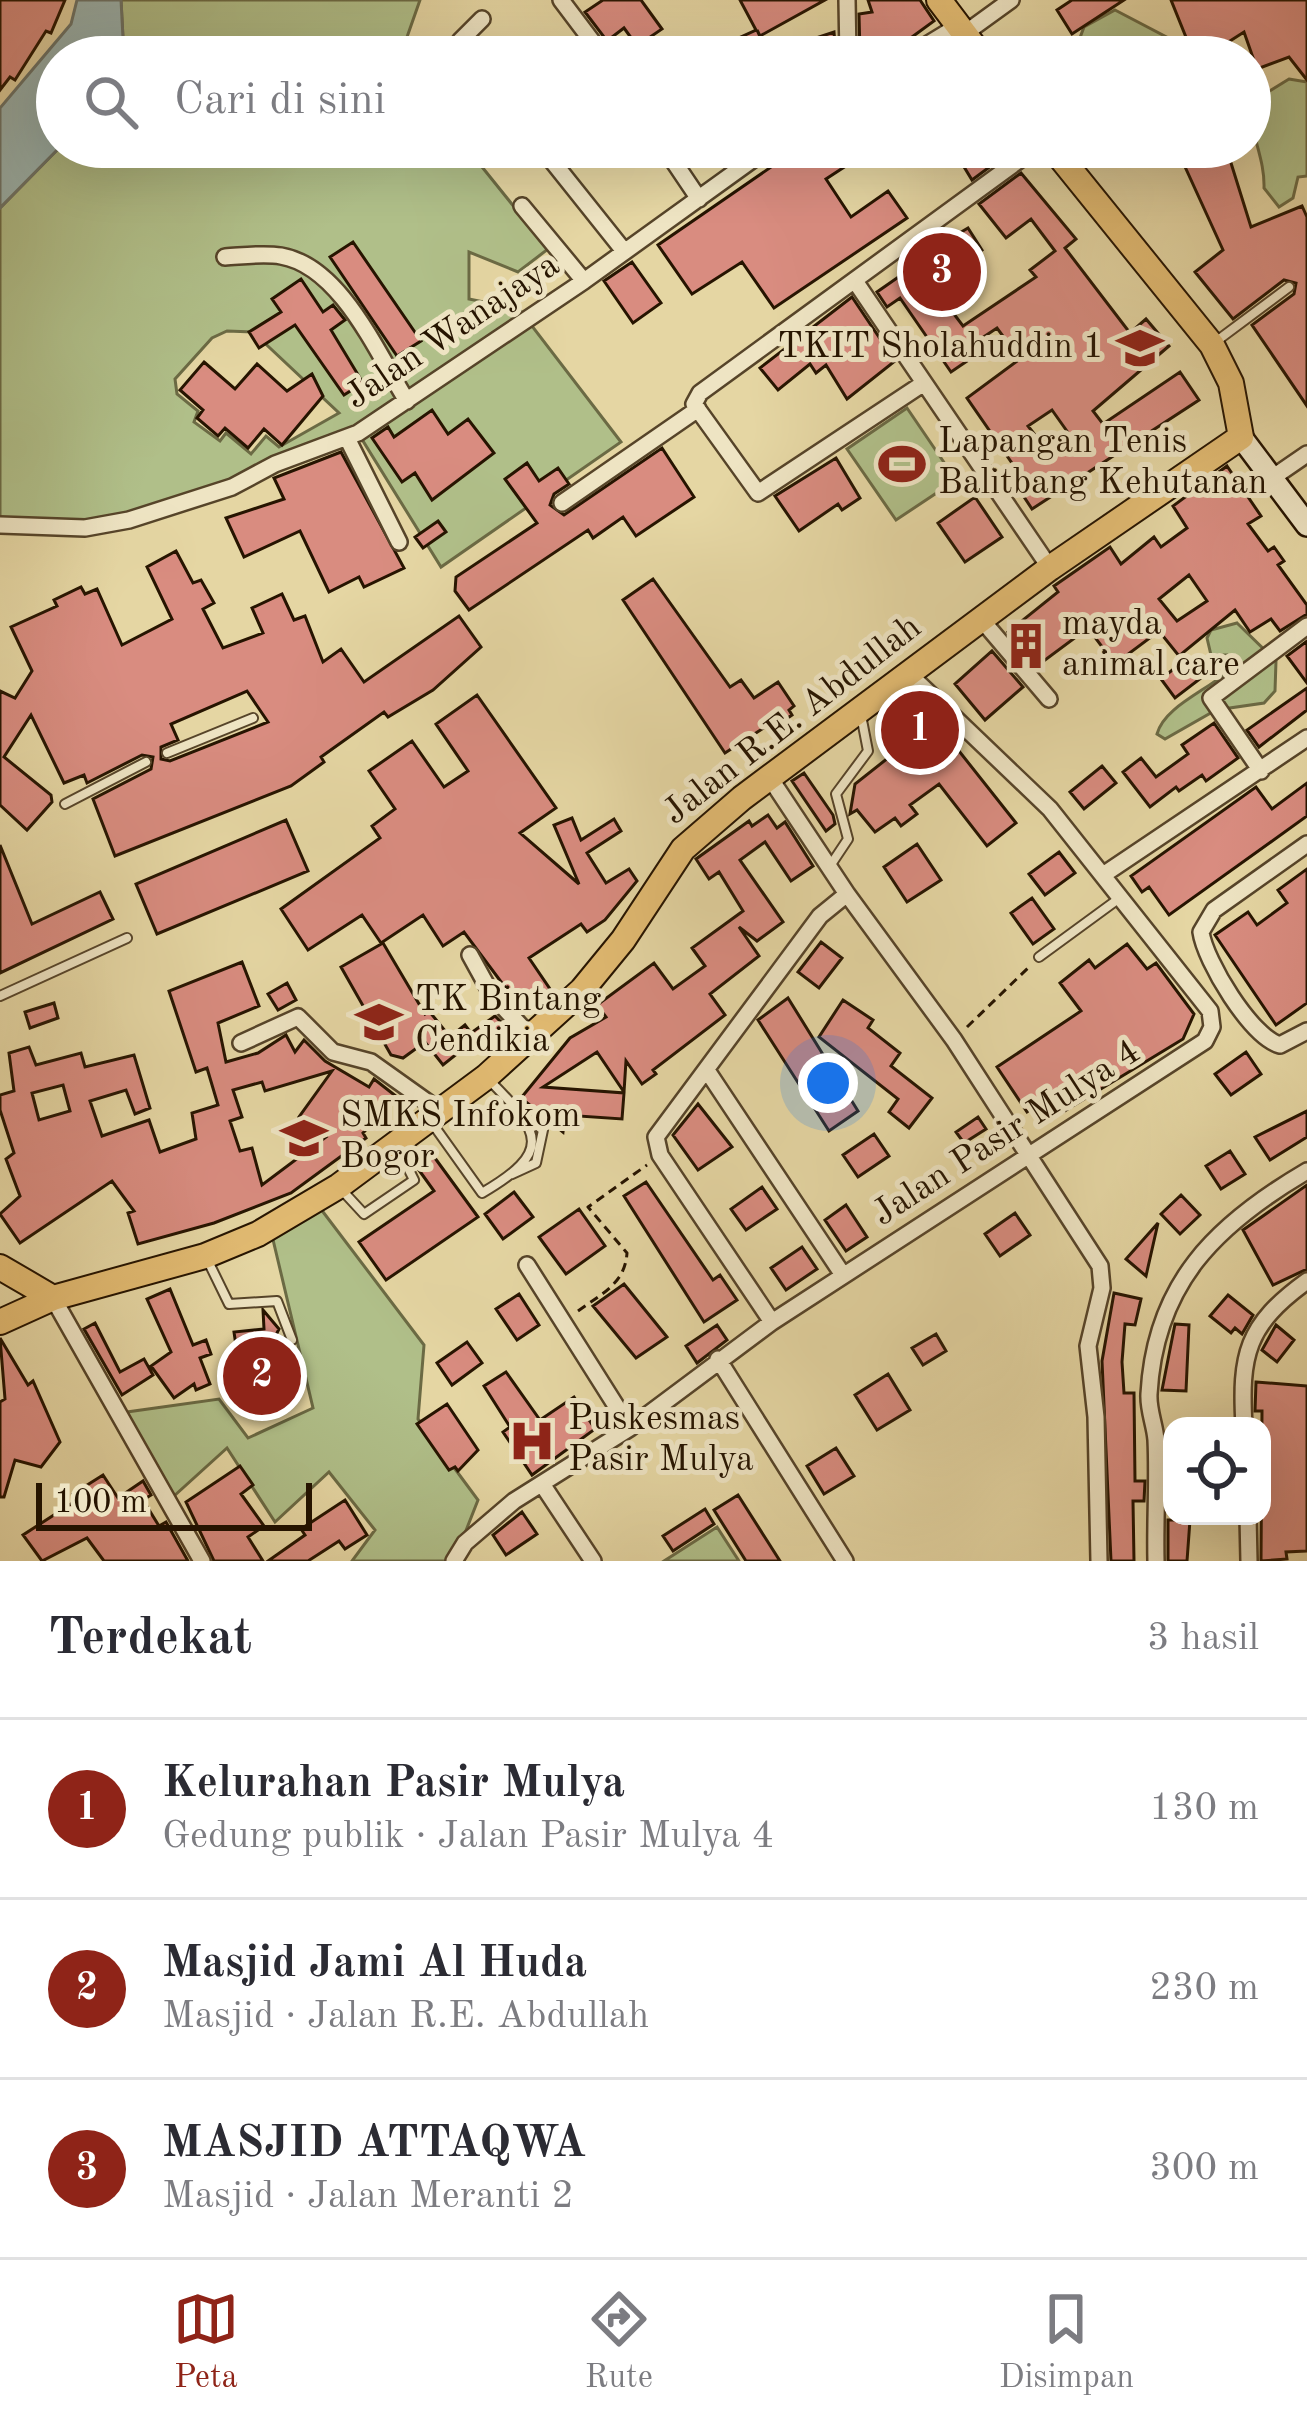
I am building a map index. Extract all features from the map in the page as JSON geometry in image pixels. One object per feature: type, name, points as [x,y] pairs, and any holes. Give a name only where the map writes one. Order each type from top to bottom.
[{"type":"main road","points":[[939,0],[966,36]]},
{"type":"main road","points":[[1069,168],[1212,345],[1231,383],[1241,437],[1307,524]]},
{"type":"main road","name":"Jalan R.E. Abdullah","points":[[0,1322],[53,1298],[206,1256],[258,1234],[339,1186],[486,1077],[582,990],[623,940],[683,849],[1050,568],[1241,437]]},
{"type":"main road","points":[[0,1267],[53,1298]]},
{"type":"street","points":[[561,0],[588,36]]},
{"type":"street","points":[[847,0],[848,36]]},
{"type":"street","points":[[949,36],[1011,0]]},
{"type":"street","points":[[465,36],[482,19]]},
{"type":"street","points":[[558,168],[624,250]]},
{"type":"street","points":[[678,168],[699,200]]},
{"type":"street","name":"Jalan Wanajaya","points":[[0,525],[86,528],[128,520],[232,487],[275,464],[347,437],[584,281],[742,168]]},
{"type":"street","points":[[925,383],[758,493],[694,400],[1007,168]]},
{"type":"street","points":[[522,206],[584,281]]},
{"type":"street","points":[[225,256],[283,256],[313,269],[342,301],[407,400]]},
{"type":"street","points":[[854,281],[1050,568]]},
{"type":"street","points":[[562,503],[698,409]]},
{"type":"street","points":[[347,437],[399,542]]},
{"type":"street","points":[[1272,478],[1307,454]]},
{"type":"street","points":[[981,619],[1049,700]]},
{"type":"street","points":[[1261,770],[1211,698],[1307,626]]},
{"type":"street","name":"Jalan Pasir Mulya 4","points":[[454,1561],[465,1543],[542,1484],[630,1428],[718,1359],[1205,1041],[1212,1027],[1210,1011],[1106,873],[1050,809],[911,676]]},
{"type":"street","points":[[1106,873],[1307,738]]},
{"type":"street","points":[[770,778],[847,894],[954,1040],[1094,1254],[1102,1276],[1088,1346],[1096,1418],[1099,1561]]},
{"type":"street","points":[[1307,844],[1214,910],[1201,932],[1208,959],[1260,1035],[1280,1045],[1307,1031]]},
{"type":"street","points":[[772,1322],[660,1155],[656,1137],[820,916],[847,894]]},
{"type":"street","points":[[470,955],[492,995],[531,1037]]},
{"type":"street","points":[[241,1043],[298,1017],[333,1052],[371,1062],[430,1104],[429,1120]]},
{"type":"street","points":[[708,1072],[843,1275]]},
{"type":"street","points":[[1156,1561],[1156,1441],[1149,1396],[1161,1316],[1196,1261],[1226,1228],[1307,1171]]},
{"type":"street","points":[[527,1265],[630,1428]]},
{"type":"street","points":[[1244,1417],[1247,1344],[1307,1281]]},
{"type":"street","points":[[53,1298],[202,1561]]},
{"type":"street","points":[[718,1359],[845,1561]]},
{"type":"street","points":[[542,1484],[593,1561]]},
{"type":"street","points":[[1248,1525],[1249,1561]]},
{"type":"lane","points":[[1212,345],[1289,287]]},
{"type":"lane","points":[[829,868],[848,839],[837,790],[868,751],[861,713]]},
{"type":"lane","points":[[167,753],[253,718]]},
{"type":"lane","points":[[65,804],[146,762]]},
{"type":"lane","points":[[1039,957],[1122,896]]},
{"type":"lane","points":[[0,996],[127,938]]},
{"type":"lane","points":[[429,1120],[482,1193],[500,1180],[530,1154],[530,1120],[486,1077]]},
{"type":"lane","points":[[339,1186],[364,1214],[414,1180],[394,1142]]},
{"type":"lane","points":[[206,1256],[230,1304],[277,1301],[292,1340]]},
{"type":"path","points":[[954,1040],[1039,957]]},
{"type":"path","points":[[562,1323],[618,1282],[626,1267],[627,1253],[588,1207],[660,1155]]},
{"type":"green space","points":[[121,0],[420,0],[407,36],[123,36]]},
{"type":"green space","points":[[1115,10],[1165,36],[1081,36],[1084,27]]},
{"type":"green space","points":[[1289,79],[1307,82],[1307,176],[1298,177],[1293,198],[1279,207],[1264,188],[1262,168],[1271,168],[1271,90]]},
{"type":"green space","points":[[39,168],[483,168],[548,249],[518,272],[469,252],[469,299],[519,309],[621,442],[441,567],[358,433],[232,487],[85,528],[0,525],[0,208]],"holes":[[[227,331],[253,332],[339,413],[279,447],[266,436],[251,454],[226,433],[220,441],[194,422],[198,411],[177,394],[175,379],[212,338]]]},
{"type":"green space","name":"Lapangan Tenis Balitbang Kehutanan","points":[[907,408],[956,480],[896,520],[847,449]]},
{"type":"green space","points":[[1237,623],[1276,661],[1275,691],[1264,703],[1216,710],[1165,739],[1157,734],[1177,708],[1227,672],[1227,655],[1211,655],[1207,638],[1211,630]]},
{"type":"green space","points":[[314,1200],[424,1345],[418,1419],[478,1500],[454,1561],[352,1561],[375,1530],[329,1472],[275,1522],[227,1448],[174,1496],[120,1413],[219,1399],[248,1438],[313,1408],[270,1227]]},
{"type":"green space","points":[[717,1527],[739,1561],[664,1561]]},
{"type":"water","points":[[77,0],[121,0],[123,36],[61,36],[71,24]]},
{"type":"water","points":[[36,65],[39,168],[0,208],[0,108]]},
{"type":"building","points":[[0,0],[65,0],[51,33],[36,36],[36,47],[15,80],[10,77],[0,90]]},
{"type":"building","points":[[603,0],[641,0],[662,29],[652,36],[630,36],[624,28],[614,36],[603,36],[585,12]]},
{"type":"building","points":[[740,0],[825,0],[760,36],[757,30],[760,36],[743,36],[756,30]]},
{"type":"building","points":[[868,0],[920,0],[934,21],[913,36],[860,36],[859,14],[872,12]]},
{"type":"building","points":[[1072,0],[1124,0],[1072,34],[1057,10]]},
{"type":"building","points":[[1171,0],[1307,0],[1307,80],[1289,57],[1271,64],[1271,36],[1245,36],[1244,32],[1186,36]]},
{"type":"building","points":[[770,168],[843,168],[826,179],[851,217],[888,191],[907,218],[774,308],[742,262],[692,294],[658,245]]},
{"type":"building","points":[[965,168],[988,168],[972,180]]},
{"type":"building","points":[[1186,168],[1233,168],[1251,227],[1302,206],[1307,217],[1307,406],[1252,325],[1294,294],[1296,283],[1284,280],[1233,319],[1195,272],[1223,250]]},
{"type":"building","points":[[1021,173],[1076,239],[1065,248],[1130,333],[1146,319],[1169,346],[1093,411],[1103,424],[1180,372],[1199,400],[1032,509],[1009,474],[1016,469],[967,398],[1020,359],[997,328],[961,352],[967,361],[951,372],[900,298],[887,307],[877,292],[907,271],[932,307],[932,285],[963,326],[1036,277],[1030,270],[1055,251],[1031,219],[1006,238],[979,204]],"holes":[[[1052,410],[1069,434],[1046,449],[1028,426]]]},
{"type":"building","points":[[968,228],[982,250],[968,260],[953,237]]},
{"type":"building","points":[[353,242],[421,341],[397,356],[330,257]]},
{"type":"building","points":[[632,262],[661,303],[633,323],[604,281]]},
{"type":"building","points":[[931,262],[953,262],[954,283],[932,283]]},
{"type":"building","points":[[301,279],[323,312],[333,305],[345,320],[331,330],[363,383],[344,395],[295,325],[259,348],[249,332],[281,312],[272,299]]},
{"type":"building","points":[[852,297],[895,361],[847,399],[826,365],[816,373],[810,364],[778,390],[760,368]]},
{"type":"building","points":[[204,362],[235,389],[257,364],[287,391],[312,374],[323,396],[282,445],[264,429],[248,448],[225,428],[218,436],[197,418],[203,410],[180,390]]},
{"type":"building","points":[[432,410],[448,434],[468,419],[494,453],[432,500],[415,473],[402,482],[372,438],[388,427],[394,437]]},
{"type":"building","points":[[662,448],[694,497],[636,536],[623,517],[593,538],[588,530],[469,610],[455,591],[456,577],[537,523],[505,479],[527,463],[539,481],[558,468],[569,484],[554,494],[550,505],[564,515]]},
{"type":"building","points":[[341,452],[404,568],[364,587],[359,577],[329,592],[300,531],[244,557],[226,518],[284,499],[274,478]]},
{"type":"building","points":[[836,458],[860,498],[842,510],[838,504],[799,531],[775,496]]},
{"type":"building","points":[[1227,466],[1261,516],[1248,524],[1268,551],[1274,547],[1284,561],[1278,565],[1307,605],[1307,614],[1280,631],[1271,619],[1250,632],[1235,610],[1179,656],[1159,631],[1115,664],[1088,628],[1037,666],[1008,632],[1058,592],[1054,586],[1110,547],[1121,564],[1154,537],[1161,547],[1187,528],[1173,506]],"holes":[[[1189,575],[1207,601],[1177,621],[1159,599]]]},
{"type":"building","points":[[975,497],[1002,537],[965,562],[938,523]]},
{"type":"building","points":[[438,521],[446,532],[423,548],[415,537]]},
{"type":"building","points":[[176,551],[193,583],[201,580],[214,603],[203,609],[223,648],[263,633],[252,608],[282,594],[294,620],[305,616],[323,662],[341,649],[364,682],[459,616],[481,647],[433,690],[388,717],[384,712],[321,757],[324,762],[291,786],[115,856],[93,799],[151,769],[153,757],[142,755],[87,783],[84,775],[64,783],[31,715],[4,757],[51,795],[52,802],[27,830],[0,805],[0,691],[15,698],[32,671],[11,627],[57,606],[54,600],[81,587],[85,594],[97,589],[122,645],[172,619],[147,567]],"holes":[[[247,691],[268,722],[170,761],[161,759],[161,747],[178,740],[171,724]]]},
{"type":"building","points":[[653,579],[730,687],[741,680],[754,698],[778,682],[794,706],[789,710],[792,715],[725,753],[623,600]]},
{"type":"building","points":[[1307,641],[1307,683],[1287,656]]},
{"type":"building","points":[[992,651],[1023,687],[985,720],[955,684]]},
{"type":"building","points":[[1186,659],[1201,678],[1175,698],[1161,679]]},
{"type":"building","points":[[1307,688],[1307,710],[1259,747],[1247,730]]},
{"type":"building","points":[[477,695],[556,808],[520,833],[579,884],[554,825],[572,818],[581,840],[614,819],[621,831],[587,853],[606,883],[629,869],[637,881],[605,920],[587,932],[581,924],[529,958],[550,989],[522,1010],[464,932],[443,946],[423,915],[381,943],[362,915],[308,950],[281,909],[380,838],[372,826],[395,809],[369,771],[412,741],[444,787],[468,771],[436,724]]},
{"type":"building","points":[[921,703],[1016,823],[987,846],[939,784],[910,805],[917,814],[901,826],[895,818],[875,832],[857,810],[850,814],[855,784],[907,743],[893,724]]},
{"type":"building","points":[[1214,723],[1238,758],[1206,781],[1202,775],[1179,791],[1176,787],[1150,807],[1123,772],[1141,758],[1156,777],[1188,754],[1182,745]]},
{"type":"building","points":[[1102,766],[1116,783],[1084,809],[1070,792]]},
{"type":"building","points":[[804,773],[833,815],[835,824],[826,831],[792,781]]},
{"type":"building","points":[[1307,783],[1307,816],[1169,915],[1149,887],[1142,892],[1131,876],[1256,787],[1272,809]]},
{"type":"building","points":[[768,815],[777,828],[785,822],[813,866],[791,881],[765,842],[740,860],[783,922],[757,941],[739,927],[759,956],[710,994],[725,1015],[653,1070],[656,1074],[642,1084],[626,1061],[624,1092],[597,1052],[543,1087],[624,1093],[622,1119],[565,1115],[563,1132],[521,1098],[570,1038],[606,1017],[597,1005],[654,963],[673,989],[705,966],[692,948],[743,911],[719,872],[709,879],[696,859],[749,821],[752,826]]},
{"type":"building","points":[[286,820],[308,871],[157,934],[136,884]]},
{"type":"building","points":[[917,844],[941,880],[907,902],[884,867]]},
{"type":"building","points":[[0,845],[32,924],[100,892],[113,919],[0,973]]},
{"type":"building","points":[[1059,852],[1075,873],[1045,895],[1029,874]]},
{"type":"building","points":[[1307,869],[1307,1003],[1276,1025],[1215,935],[1248,912],[1257,925],[1287,903],[1278,890]]},
{"type":"building","points":[[1032,898],[1054,929],[1033,944],[1011,913]]},
{"type":"building","points":[[821,942],[842,958],[819,988],[798,972]]},
{"type":"building","points":[[383,943],[425,1014],[429,1011],[450,1037],[465,1025],[471,1033],[495,1016],[506,1027],[474,1053],[468,1045],[443,1065],[425,1042],[403,1058],[391,1055],[341,967]]},
{"type":"building","points":[[1127,944],[1147,969],[1156,963],[1194,1014],[1183,1039],[1063,1112],[1052,1095],[1027,1112],[997,1067],[1081,1011],[1060,983],[1089,960],[1095,968]]},
{"type":"building","points":[[242,962],[259,1006],[218,1023],[226,1062],[258,1053],[286,1035],[295,1052],[304,1040],[325,1061],[369,1087],[374,1079],[397,1097],[363,1133],[366,1138],[291,1193],[214,1223],[138,1244],[128,1213],[134,1211],[112,1181],[20,1243],[0,1214],[20,1196],[6,1159],[14,1153],[0,1110],[0,1095],[14,1091],[9,1053],[29,1047],[36,1065],[81,1053],[85,1067],[134,1055],[150,1108],[135,1114],[126,1090],[90,1101],[102,1136],[149,1120],[160,1152],[196,1139],[192,1113],[218,1105],[207,1068],[196,1072],[169,991]],"holes":[[[332,1071],[299,1117],[326,1137],[262,1185],[252,1148],[240,1151],[230,1121],[242,1117],[233,1090],[262,1082],[265,1091]],[[63,1085],[70,1111],[39,1120],[32,1093]]]},
{"type":"building","points":[[287,983],[296,1000],[278,1010],[268,994]]},
{"type":"building","points":[[788,998],[858,1111],[829,1131],[758,1020]]},
{"type":"building","points":[[843,1000],[873,1020],[868,1028],[900,1053],[891,1066],[932,1098],[909,1128],[889,1112],[898,1099],[819,1037]]},
{"type":"building","points":[[54,1003],[58,1018],[30,1028],[25,1012]]},
{"type":"building","points":[[1246,1052],[1261,1074],[1231,1095],[1215,1074]]},
{"type":"building","points":[[698,1104],[732,1147],[698,1170],[673,1135]]},
{"type":"building","points":[[1307,1111],[1307,1137],[1270,1160],[1255,1137]]},
{"type":"building","points":[[978,1117],[986,1129],[964,1143],[956,1132]]},
{"type":"building","points":[[874,1134],[889,1156],[858,1177],[843,1155]]},
{"type":"building","points":[[1230,1151],[1245,1174],[1221,1189],[1206,1166]]},
{"type":"building","points":[[432,1154],[478,1217],[386,1280],[359,1242],[434,1191],[416,1166]]},
{"type":"building","points":[[646,1182],[713,1280],[720,1275],[737,1300],[704,1322],[624,1196]]},
{"type":"building","points":[[1307,1185],[1307,1269],[1273,1285],[1243,1230]]},
{"type":"building","points":[[762,1187],[777,1209],[746,1230],[731,1209]]},
{"type":"building","points":[[514,1192],[533,1217],[503,1239],[485,1214]]},
{"type":"building","points":[[1181,1195],[1200,1215],[1180,1234],[1161,1214]]},
{"type":"building","points":[[846,1205],[867,1237],[846,1251],[825,1220]]},
{"type":"building","points":[[579,1209],[605,1246],[566,1274],[539,1237]]},
{"type":"building","points":[[1015,1213],[1030,1235],[1000,1256],[985,1234]]},
{"type":"building","points":[[1158,1223],[1146,1276],[1126,1259]]},
{"type":"building","points":[[802,1247],[817,1269],[786,1290],[771,1268]]},
{"type":"building","points":[[624,1284],[667,1337],[636,1358],[593,1306]]},
{"type":"building","points":[[170,1289],[193,1345],[206,1340],[211,1354],[200,1358],[210,1384],[196,1390],[194,1384],[174,1398],[151,1366],[171,1352],[147,1299]]},
{"type":"building","points":[[1114,1293],[1141,1299],[1135,1325],[1125,1324],[1122,1362],[1124,1393],[1134,1393],[1135,1481],[1145,1481],[1144,1501],[1133,1501],[1134,1561],[1111,1561],[1102,1361]]},
{"type":"building","points":[[519,1294],[539,1325],[517,1340],[496,1309]]},
{"type":"building","points":[[1228,1295],[1253,1315],[1242,1334],[1235,1328],[1231,1333],[1210,1316]]},
{"type":"building","points":[[263,1310],[279,1329],[272,1343],[282,1344],[288,1407],[246,1413],[234,1332],[264,1329]]},
{"type":"building","points":[[95,1323],[120,1372],[144,1359],[153,1375],[122,1395],[84,1329]]},
{"type":"building","points":[[1175,1324],[1189,1325],[1186,1391],[1162,1390]]},
{"type":"building","points":[[717,1325],[727,1340],[697,1363],[686,1346]]},
{"type":"building","points":[[1276,1325],[1294,1340],[1277,1362],[1262,1350]]},
{"type":"building","points":[[936,1334],[946,1351],[923,1365],[912,1348]]},
{"type":"building","points":[[0,1338],[28,1385],[33,1381],[60,1442],[41,1467],[15,1460],[4,1497],[0,1497],[0,1402],[5,1399]]},
{"type":"building","points":[[467,1342],[482,1363],[452,1385],[437,1363]]},
{"type":"building","points":[[506,1372],[540,1420],[574,1397],[595,1429],[532,1475],[503,1432],[510,1427],[484,1386]]},
{"type":"building","points":[[888,1374],[910,1410],[877,1430],[855,1395]]},
{"type":"building","points":[[1256,1382],[1307,1386],[1307,1551],[1286,1552],[1287,1559],[1261,1561],[1261,1525],[1271,1525],[1271,1417],[1255,1411]]},
{"type":"building","points":[[447,1404],[478,1450],[458,1471],[455,1467],[449,1470],[417,1424]]},
{"type":"building","points":[[836,1448],[854,1476],[824,1494],[807,1466]]},
{"type":"building","points":[[240,1466],[253,1485],[241,1494],[264,1526],[248,1537],[263,1561],[214,1561],[186,1502]]},
{"type":"building","points":[[103,1475],[118,1498],[143,1481],[151,1495],[143,1500],[159,1526],[166,1522],[188,1561],[104,1561],[87,1538],[42,1561],[23,1535],[77,1500],[73,1494]]},
{"type":"building","points":[[738,1495],[780,1561],[746,1561],[714,1510]]},
{"type":"building","points":[[345,1500],[367,1535],[345,1549],[339,1541],[308,1561],[268,1561],[305,1535],[301,1529]]},
{"type":"building","points":[[705,1509],[714,1524],[673,1551],[663,1536]]},
{"type":"building","points":[[522,1512],[537,1534],[506,1555],[493,1535]]},
{"type":"building","points":[[1168,1525],[1190,1525],[1187,1561],[1168,1561]]},
{"type":"place","name":"MASJID ATTAQWA","points":[[942,272]]},
{"type":"place","name":"TKIT Sholahuddin 1","points":[[1140,348]]},
{"type":"place","name":"Lapangan Tenis Balitbang Kehutanan","points":[[902,464]]},
{"type":"place","name":"mayda animal care","points":[[1026,646]]},
{"type":"place","name":"Kelurahan Pasir Mulya","points":[[920,730]]},
{"type":"place","name":"TK Bintang Cendikia","points":[[379,1022]]},
{"type":"place","name":"SMKS Infokom Bogor","points":[[304,1138]]},
{"type":"place","name":"Masjid Jami Al Huda","points":[[262,1376]]},
{"type":"place","name":"Puskesmas Pasir Mulya","points":[[532,1441]]}]
